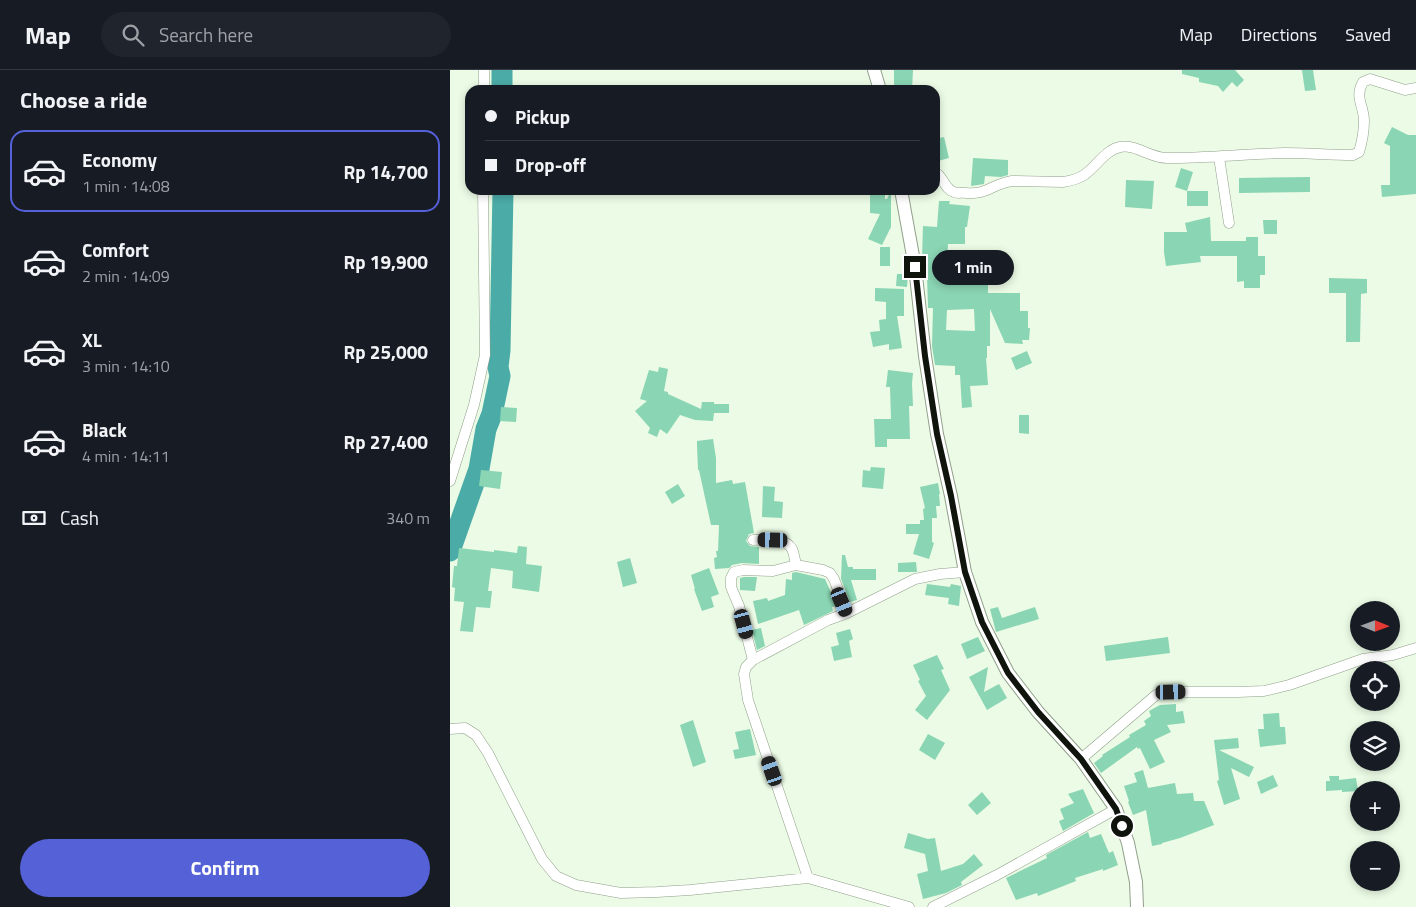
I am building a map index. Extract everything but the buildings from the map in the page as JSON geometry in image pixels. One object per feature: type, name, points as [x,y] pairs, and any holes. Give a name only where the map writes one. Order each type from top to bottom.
[{"type":"street","points":[[484,70],[484,85]]},
{"type":"street","points":[[874,70],[878,85]]},
{"type":"street","points":[[940,175],[948,189],[954,193],[977,194],[1004,182],[1062,182],[1071,180],[1086,173],[1108,153],[1121,146],[1136,148],[1160,158],[1286,153],[1353,155],[1357,154],[1360,149],[1364,130],[1364,115],[1359,103],[1363,82],[1370,79],[1405,90],[1416,88]]},
{"type":"street","points":[[1219,157],[1229,223]]},
{"type":"street","points":[[450,481],[474,405],[485,355],[483,195]]},
{"type":"street","points":[[902,195],[915,267],[925,356],[937,434],[965,572],[982,622],[1008,673],[1038,712],[1081,759],[1116,809],[1128,843],[1136,882],[1137,907]]},
{"type":"street","points":[[753,540],[780,541],[788,544],[792,548],[796,565]]},
{"type":"street","points":[[753,660],[739,606],[731,587],[731,578],[734,572],[743,570],[773,571],[796,565],[814,567],[830,573],[847,613]]},
{"type":"street","points":[[808,878],[748,700],[744,674],[746,667],[753,660],[828,620],[847,613],[915,579],[965,572]]},
{"type":"street","points":[[1081,759],[1156,695],[1162,693],[1264,691],[1289,685],[1363,659],[1393,655],[1416,648]]},
{"type":"street","points":[[450,729],[464,728],[476,735],[488,753],[542,859],[556,876],[576,885],[621,893],[657,892],[808,878],[909,907]]},
{"type":"street","points":[[933,907],[997,875],[1116,809]]},
{"type":"waterway","points":[[502,70],[502,85]]},
{"type":"waterway","points":[[450,551],[479,469],[486,429],[492,414],[500,376],[498,367],[500,350],[503,195]]},
{"type":"route","points":[[915,267],[925,356],[937,434],[965,572],[982,622],[1008,673],[1038,712],[1081,759],[1116,809],[1122,826]]}]
